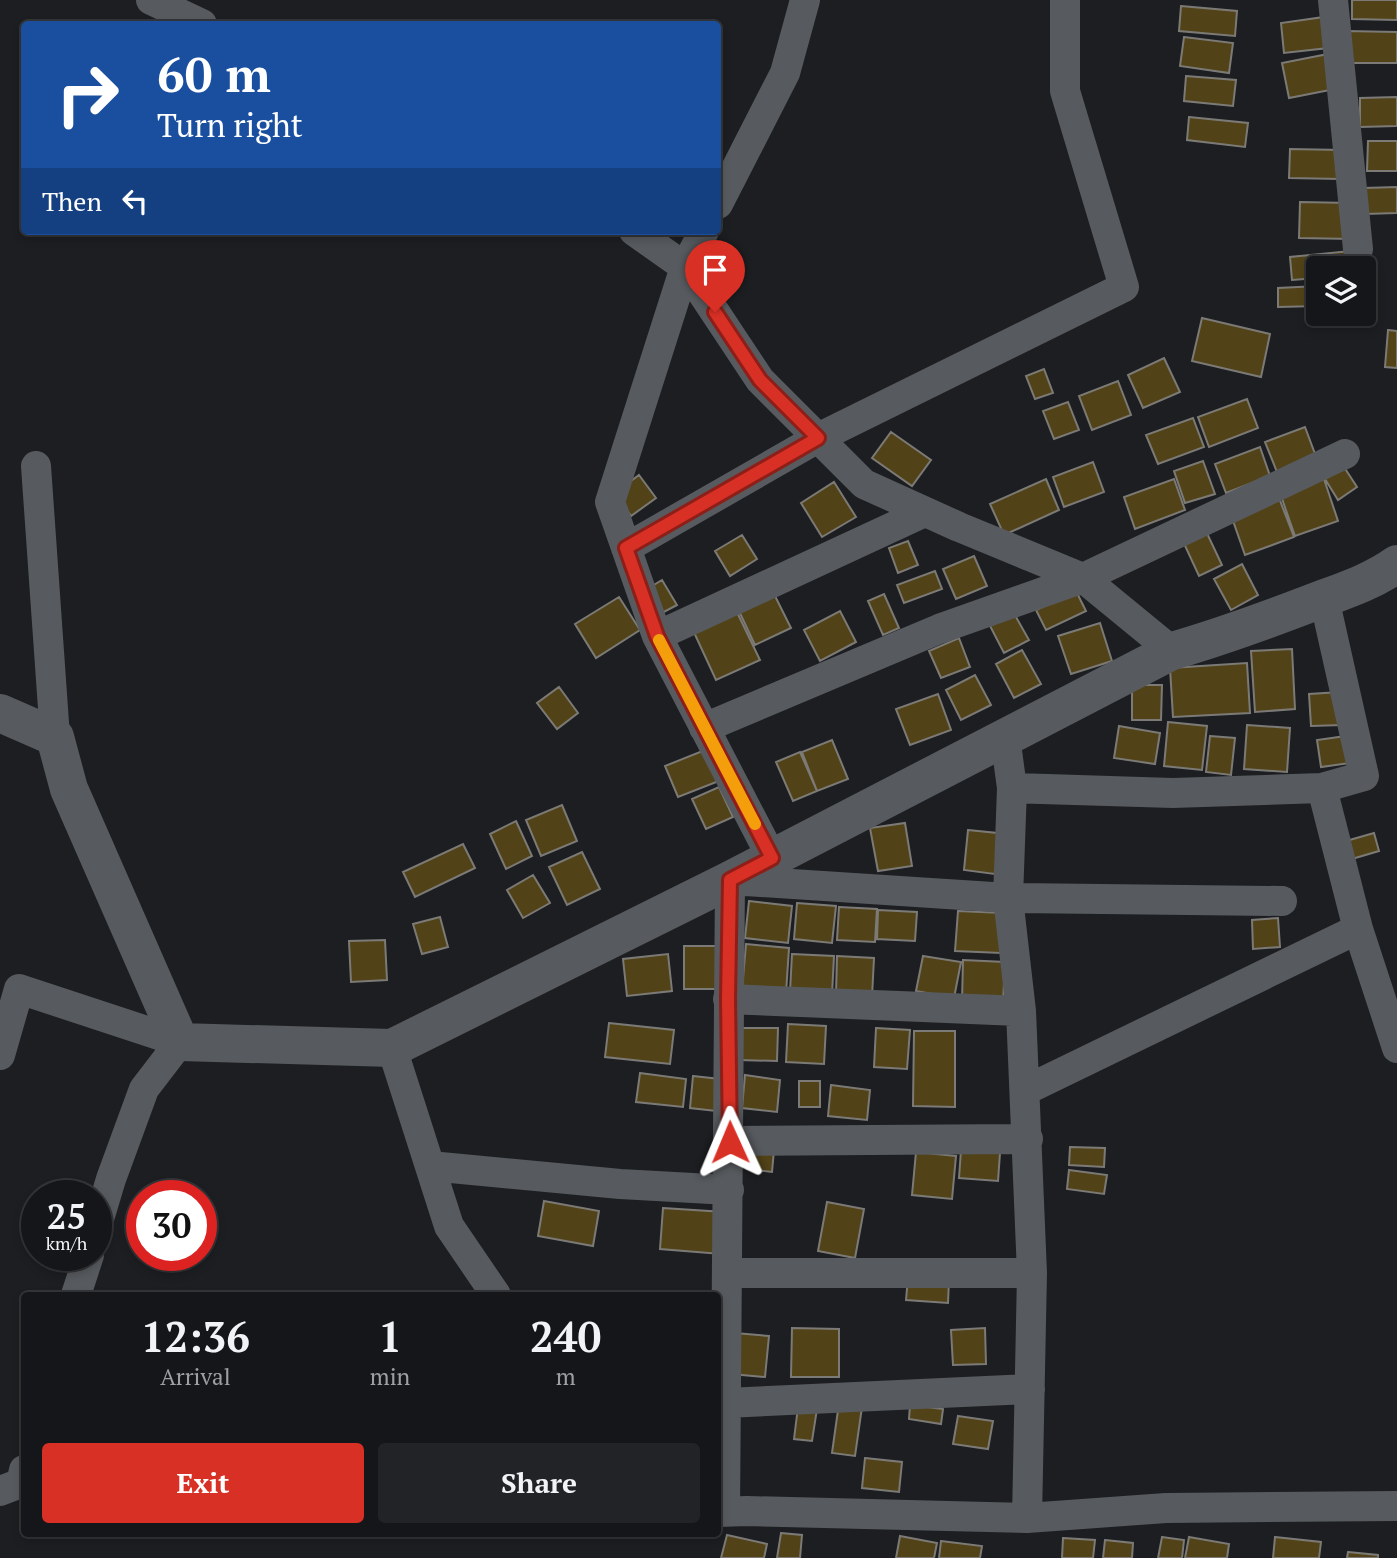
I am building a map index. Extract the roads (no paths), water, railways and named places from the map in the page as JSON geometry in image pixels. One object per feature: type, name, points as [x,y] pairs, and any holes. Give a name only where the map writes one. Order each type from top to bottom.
[{"type":"main road","points":[[0,713],[55,737],[69,789],[180,1042],[392,1048],[730,880],[1172,651],[1228,635],[1381,576],[1397,564]]},
{"type":"street","points":[[151,0],[190,14]]},
{"type":"street","points":[[721,198],[785,73],[805,0]]},
{"type":"street","points":[[626,548],[818,438],[1124,287],[1065,91],[1065,0]]},
{"type":"street","points":[[1334,0],[1358,249]]},
{"type":"street","points":[[640,235],[685,267],[760,380],[864,484],[1083,578],[1172,651]]},
{"type":"street","points":[[702,235],[685,267],[610,502],[657,636],[772,858]]},
{"type":"street","points":[[704,728],[939,629],[1083,578],[1345,454]]},
{"type":"street","points":[[36,466],[55,737]]},
{"type":"street","points":[[657,636],[925,512]]},
{"type":"street","points":[[1012,788],[1173,793],[1322,788],[1364,776],[1324,598]]},
{"type":"street","points":[[1005,736],[1012,788],[1008,898],[1021,1011],[1032,1273],[1027,1518]]},
{"type":"street","points":[[1322,788],[1358,929],[1397,1048]]},
{"type":"street","points":[[1282,901],[1008,898],[730,880],[730,1142],[726,1403],[721,1512],[1027,1518],[1166,1508],[1397,1506]]},
{"type":"street","points":[[1026,1090],[1358,929]]},
{"type":"street","points":[[0,1055],[19,989],[180,1042],[144,1089],[111,1180]]},
{"type":"street","points":[[728,999],[1021,1011]]},
{"type":"street","points":[[392,1048],[449,1226],[494,1292]]},
{"type":"street","points":[[730,1142],[1028,1139]]},
{"type":"street","points":[[430,1167],[620,1184],[729,1190]]},
{"type":"street","points":[[77,1292],[84,1271]]},
{"type":"street","points":[[727,1273],[1032,1273]]},
{"type":"street","points":[[726,1403],[1030,1389]]},
{"type":"street","points":[[0,1491],[21,1483]]}]
